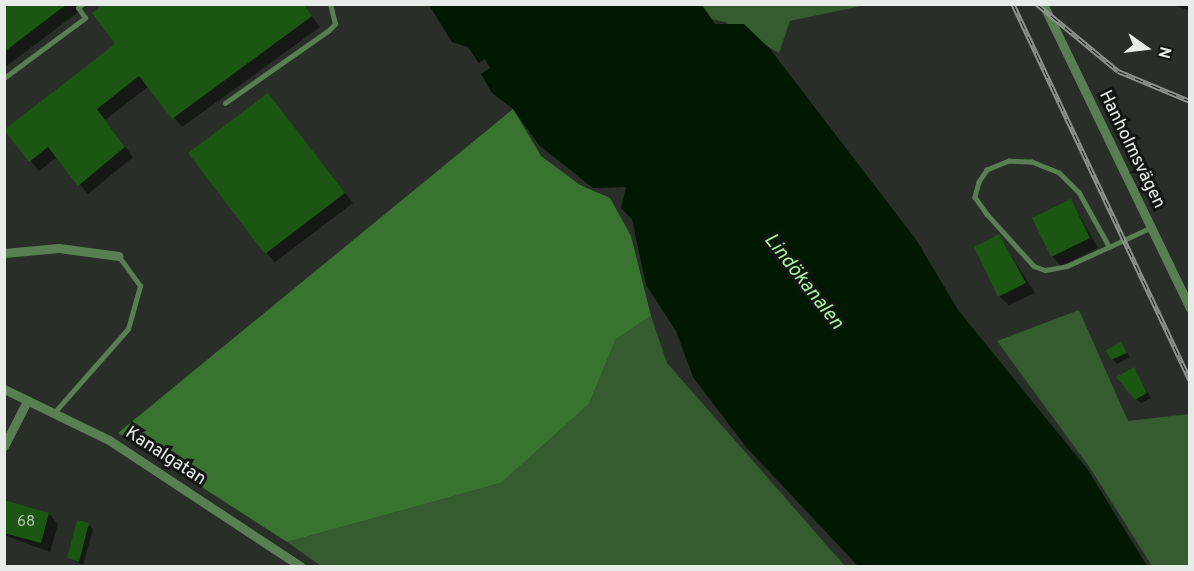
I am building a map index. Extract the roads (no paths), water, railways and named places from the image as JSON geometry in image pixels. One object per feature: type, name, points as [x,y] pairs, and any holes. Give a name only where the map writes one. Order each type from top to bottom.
[{"type":"street","name":"Hanholmsvägen","points":[[1043,4],[1190,309]]},
{"type":"street","points":[[4,253],[59,248],[118,256]]},
{"type":"street","name":"Kanalgatan","points":[[4,389],[109,440],[300,567]]},
{"type":"street","points":[[4,446],[27,400]]},
{"type":"lane","points":[[4,78],[85,18],[78,8],[83,4]]},
{"type":"lane","points":[[225,103],[328,31],[335,24],[330,4]]},
{"type":"lane","points":[[1109,246],[1079,193],[1059,173],[1032,162],[1009,161],[987,170],[978,182],[975,197],[1034,266],[1066,266],[1150,228]]},
{"type":"lane","points":[[53,414],[128,329],[140,286],[118,256]]},
{"type":"water","name":"Lindökanalen","points":[[429,5],[702,5],[715,24],[744,24],[770,49],[917,241],[958,310],[1088,470],[1147,566],[858,566],[747,448],[693,377],[676,331],[646,285],[632,219],[621,208],[626,187],[593,188],[539,145],[513,109],[492,93],[481,74],[490,68],[485,59],[479,63],[468,47],[452,42]]},
{"type":"railway","points":[[1013,4],[1190,380]]},
{"type":"railway","points":[[1037,4],[1118,71],[1190,101]]}]
